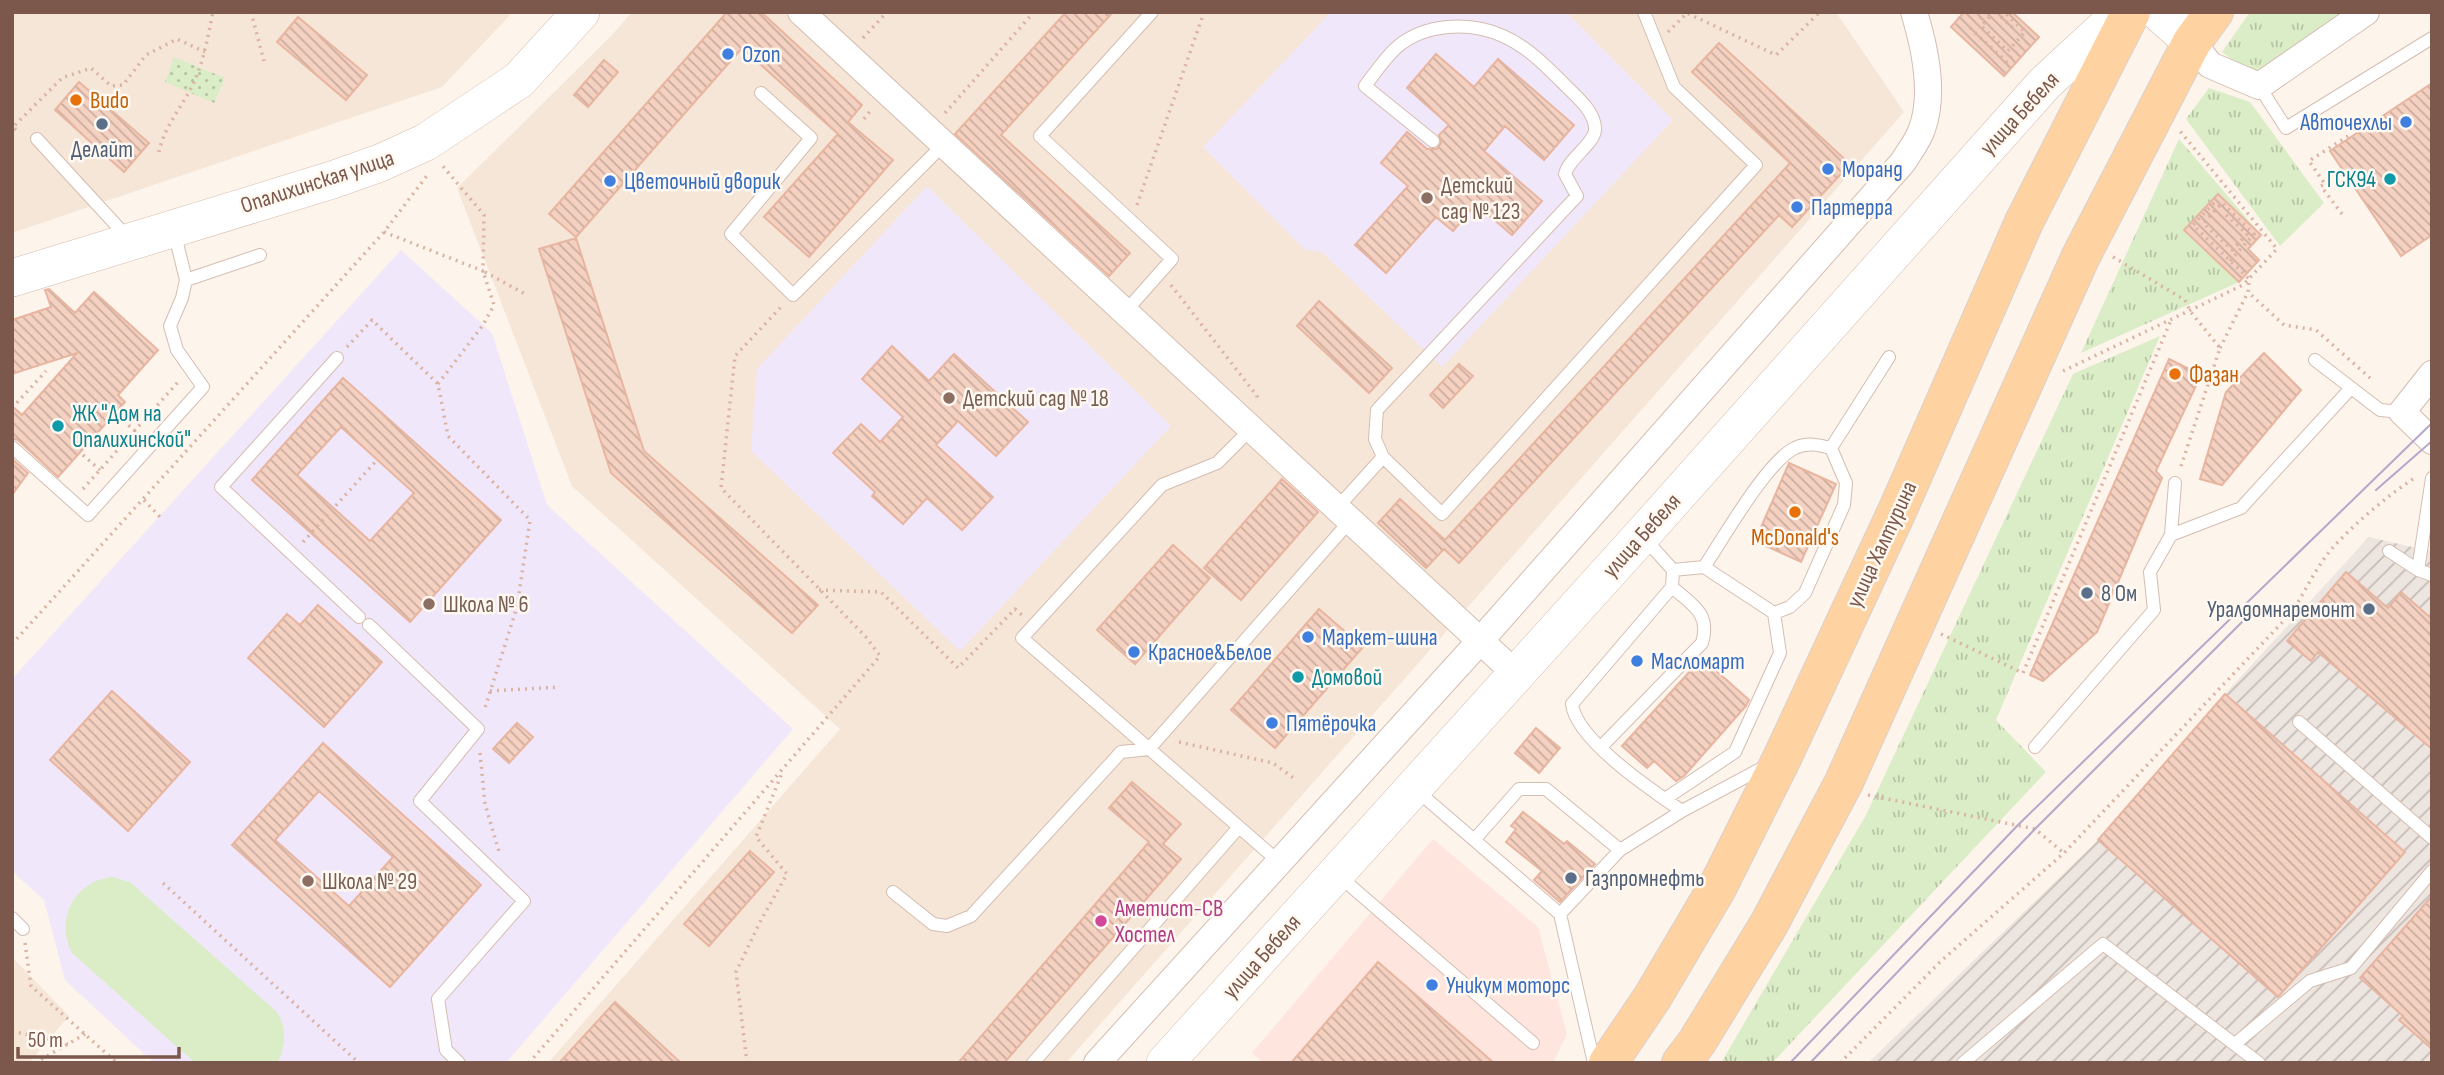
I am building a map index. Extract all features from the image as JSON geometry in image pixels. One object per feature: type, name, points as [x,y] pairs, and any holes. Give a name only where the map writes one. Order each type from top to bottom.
[{"type":"main road","name":"Опалихинская улица","points":[[12,278],[344,176],[426,142],[519,80],[581,12]]},
{"type":"main road","name":"улица Бебеля","points":[[1168,1062],[2045,83],[2122,12]]},
{"type":"main road","name":"улица Халтурина","points":[[1608,1063],[1652,998],[1717,888],[1782,758],[1898,509],[2024,222],[2131,12]]},
{"type":"main road","points":[[1681,1063],[1697,1042],[1769,925],[1843,782],[2081,256],[2203,27],[2158,12]]},
{"type":"street","points":[[801,12],[1515,673]]},
{"type":"street","points":[[1097,1063],[1480,641],[1903,162],[1922,129],[1928,92],[1926,52],[1914,12]]},
{"type":"street","points":[[2203,27],[2210,65],[2259,86],[2366,12]]},
{"type":"street","points":[[2432,374],[2402,412],[2432,441]]},
{"type":"lane","points":[[1125,312],[1172,259],[1040,136],[1152,12]]},
{"type":"lane","points":[[1433,141],[1365,86],[1398,47],[1416,36],[1457,26],[1503,35],[1524,48],[1583,103],[1595,128],[1594,135],[1567,165],[1565,174],[1577,196],[1377,410],[1375,439],[1383,457],[1442,513],[1756,165],[1674,87],[1643,12]]},
{"type":"lane","points":[[2259,86],[2286,128],[2432,38]]},
{"type":"lane","points":[[761,93],[811,138],[731,234],[793,295],[936,137]]},
{"type":"lane","points":[[37,139],[131,241]]},
{"type":"lane","points":[[12,447],[88,515],[202,387],[177,351],[170,326],[182,298],[186,280],[172,228]]},
{"type":"lane","points":[[186,280],[260,255]]},
{"type":"lane","points":[[1831,449],[1889,357]]},
{"type":"lane","points":[[337,358],[221,487],[478,729],[420,801],[524,901],[438,999],[446,1050],[458,1063]]},
{"type":"lane","points":[[2315,360],[2380,410],[2402,412]]},
{"type":"lane","points":[[2171,535],[2241,508],[2351,388]]},
{"type":"lane","points":[[1251,429],[1217,463],[1162,485],[1022,638],[1278,861]]},
{"type":"lane","points":[[1704,567],[1774,463],[1796,447],[1814,443],[1831,449],[1846,484],[1844,505],[1805,593],[1790,607],[1774,613]]},
{"type":"lane","points":[[893,892],[933,924],[947,926],[971,916],[1121,752],[1149,749],[1344,514],[1383,457]]},
{"type":"lane","points":[[2418,570],[2432,478]]},
{"type":"lane","points":[[2035,747],[2154,610],[2150,572],[2171,535],[2175,483]]},
{"type":"lane","points":[[1642,535],[1673,570],[1672,587],[1573,704],[1577,721],[1601,747],[1643,785],[1682,811]]},
{"type":"lane","points":[[2389,551],[2418,570],[2432,575]]},
{"type":"lane","points":[[1665,799],[1735,752],[1780,653],[1774,613],[1704,567],[1673,570]]},
{"type":"lane","points":[[1601,747],[1702,643],[1706,629],[1702,614],[1672,587]]},
{"type":"lane","points":[[2299,722],[2432,838]]},
{"type":"lane","points":[[1560,914],[1620,850],[1682,811],[1782,758]]},
{"type":"lane","points":[[1414,788],[1560,914],[1594,1063]]},
{"type":"lane","points":[[1475,839],[1519,789],[1546,789],[1620,850]]},
{"type":"lane","points":[[1033,1063],[1239,827]]},
{"type":"lane","points":[[2235,1044],[2309,981],[2351,968],[2432,871]]},
{"type":"lane","points":[[1336,873],[1533,1043]]},
{"type":"lane","points":[[12,918],[23,929]]},
{"type":"lane","points":[[1963,1063],[2103,944],[2260,1062]]},
{"type":"path","points":[[159,152],[162,139],[194,82],[205,52],[213,12]]},
{"type":"path","points":[[251,12],[264,61]]},
{"type":"path","points":[[847,54],[887,12]]},
{"type":"path","points":[[936,137],[1034,12]]},
{"type":"path","points":[[1132,222],[1204,12]]},
{"type":"path","points":[[1657,44],[1687,13],[1776,55],[1820,12]]},
{"type":"path","points":[[1955,12],[1959,18]]},
{"type":"path","points":[[1986,12],[1971,29],[2007,62],[2026,41]]},
{"type":"path","points":[[2004,12],[2025,32],[2008,51],[1982,26],[1995,12],[2013,28]]},
{"type":"path","points":[[16,130],[13,127],[62,78],[91,68],[111,86],[123,85],[146,55],[177,39],[205,52]]},
{"type":"path","points":[[2061,372],[2243,285],[2277,249],[2174,124]]},
{"type":"path","points":[[2342,215],[2321,186],[2325,184],[2309,161],[2348,136]]},
{"type":"path","points":[[438,162],[484,215],[483,271],[494,305],[483,325],[438,384]]},
{"type":"path","points":[[12,644],[384,232],[431,172]]},
{"type":"path","points":[[2214,203],[2193,225],[2249,279]]},
{"type":"path","points":[[2226,215],[2247,234],[2232,250],[2203,223],[2222,203],[2255,234],[2230,261]]},
{"type":"path","points":[[384,232],[483,271],[525,294]]},
{"type":"path","points":[[2113,257],[2185,300],[2190,311],[2220,348]]},
{"type":"path","points":[[1161,271],[1257,396],[1251,429]]},
{"type":"path","points":[[2175,483],[2220,348],[2248,292],[2249,279]]},
{"type":"path","points":[[2248,292],[2284,325],[2316,330],[2372,381]]},
{"type":"path","points":[[529,1063],[880,656],[866,637],[721,488],[735,356],[793,295]]},
{"type":"path","points":[[337,358],[372,320],[438,384],[448,436],[530,520],[517,607],[478,729],[485,804],[510,887]]},
{"type":"path","points":[[1934,631],[2023,673],[2171,320]]},
{"type":"path","points":[[72,500],[190,369]]},
{"type":"path","points":[[12,408],[46,370]]},
{"type":"path","points":[[118,416],[135,431]]},
{"type":"path","points":[[83,455],[100,470]]},
{"type":"path","points":[[293,554],[377,460]]},
{"type":"path","points":[[1840,1063],[1941,961],[2064,853],[2293,611],[2315,572],[2334,546],[2390,494],[2416,477]]},
{"type":"path","points":[[144,499],[161,517]]},
{"type":"path","points":[[490,691],[560,687]]},
{"type":"path","points":[[747,1063],[736,972],[787,874],[756,837],[784,768]]},
{"type":"path","points":[[1867,795],[2035,829],[2064,853]]},
{"type":"path","points":[[163,883],[359,1063]]},
{"type":"path","points":[[23,929],[31,986],[117,1063]]},
{"type":"path","points":[[12,1031],[68,1044]]},
{"type":"path","points":[[35,1063],[85,1034]]},
{"type":"shaded area","points":[[12,12],[513,12],[442,87],[12,233]]},
{"type":"shaded area","points":[[632,12],[1836,12],[1904,112],[1066,1063],[548,1063],[840,729],[572,486],[457,188]]},
{"type":"shaded area","name":"Детский сад № 123","points":[[1331,12],[1566,12],[1673,120],[1442,367],[1322,252],[1305,250],[1203,147]]},
{"type":"shaded area","name":"Детский сад № 18","points":[[927,186],[1171,426],[960,651],[751,451],[757,369]]},
{"type":"shaded area","points":[[401,250],[492,333],[547,505],[793,729],[506,1063],[154,1063],[65,980],[44,900],[12,871],[12,679]]},
{"type":"shaded area","points":[[2369,537],[2432,550],[2432,1063],[1868,1063],[2098,840],[2225,694]]},
{"type":"shaded area","name":"Уникум моторс","points":[[1433,839],[1538,927],[1567,1034],[1553,1063],[1263,1063],[1252,1053]]},
{"type":"shaded area","points":[[12,957],[69,1016],[29,1063],[12,1063]]},
{"type":"green space","points":[[2250,12],[2342,14],[2277,67],[2250,74],[2222,52]]},
{"type":"green space","points":[[174,57],[225,78],[214,103],[165,82]]},
{"type":"green space","points":[[2209,88],[2250,102],[2324,203],[2280,246],[2186,119]]},
{"type":"green space","points":[[2179,139],[2261,235],[2218,194],[2184,230],[2239,282],[2081,353]]},
{"type":"green space","points":[[2160,336],[1996,720],[2046,772],[1772,1063],[1721,1063],[1866,815],[2073,374]]},
{"type":"green space","points":[[112,877],[130,882],[277,1012],[284,1038],[277,1063],[195,1063],[72,953],[65,927],[71,904],[88,886]]},
{"type":"building","points":[[727,12],[761,12],[862,105],[848,122],[893,160],[809,257],[764,217],[838,134],[742,48],[576,237],[549,214]]},
{"type":"building","points":[[1066,12],[1113,12],[1001,135],[1130,253],[1109,276],[955,134]]},
{"type":"building","points":[[1964,12],[2012,12],[2039,37],[2004,76],[1951,27]]},
{"type":"building","points":[[298,17],[367,75],[346,100],[277,42]]},
{"type":"building","points":[[1719,43],[1850,164],[1792,227],[1779,215],[1459,563],[1444,549],[1426,568],[1378,523],[1400,499],[1445,540],[1790,163],[1692,72]]},
{"type":"building","points":[[1436,54],[1474,87],[1498,59],[1574,125],[1544,160],[1505,126],[1484,151],[1542,201],[1512,235],[1476,204],[1453,231],[1436,217],[1386,273],[1355,245],[1408,186],[1381,163],[1407,132],[1427,149],[1437,149],[1441,143],[1439,135],[1449,125],[1407,88]]},
{"type":"building","points":[[604,60],[618,72],[588,107],[574,95]]},
{"type":"building","points":[[79,82],[149,143],[124,172],[55,110]]},
{"type":"building","name":"ГСК94","points":[[2432,83],[2432,235],[2401,256],[2330,151]]},
{"type":"building","points":[[2218,194],[2261,235],[2248,249],[2259,260],[2239,282],[2184,230]]},
{"type":"building","points":[[576,238],[644,451],[818,605],[792,633],[611,473],[539,249]]},
{"type":"building","points":[[49,289],[75,313],[94,292],[158,350],[118,395],[125,402],[58,477],[18,440],[12,438],[12,406],[22,415],[77,353],[12,374],[12,320],[51,307],[45,290]]},
{"type":"building","points":[[1319,301],[1392,368],[1369,393],[1297,326]]},
{"type":"building","points":[[892,346],[929,381],[954,354],[1028,422],[996,456],[958,421],[936,445],[993,497],[962,530],[927,498],[903,524],[872,496],[875,492],[833,453],[861,424],[880,442],[903,417],[862,379]]},
{"type":"building","points":[[2264,353],[2301,390],[2222,485],[2200,479],[2226,392]]},
{"type":"building","points":[[2169,359],[2201,375],[2156,471],[2162,478],[2097,632],[2043,681],[2030,675]]},
{"type":"building","points":[[1459,364],[1473,376],[1443,408],[1430,395]]},
{"type":"building","points":[[343,378],[501,520],[410,622],[252,480]],"holes":[[[341,427],[414,493],[370,541],[297,475]]]},
{"type":"building","points":[[12,459],[28,473],[12,495]]},
{"type":"building","name":"McDonald's","points":[[1789,463],[1836,484],[1801,562],[1755,541]]},
{"type":"building","points":[[1282,479],[1318,512],[1241,600],[1204,568]]},
{"type":"building","points":[[1173,545],[1210,578],[1135,664],[1097,630]]},
{"type":"building","points":[[2346,572],[2388,608],[2401,592],[2432,619],[2432,749],[2318,652],[2311,661],[2287,641]]},
{"type":"building","points":[[318,605],[382,662],[324,727],[248,658],[287,614],[300,625]]},
{"type":"building","name":"Домовой","points":[[1319,609],[1363,647],[1275,748],[1231,710]]},
{"type":"building","points":[[1702,658],[1749,700],[1684,776],[1676,781],[1654,761],[1647,768],[1622,746]]},
{"type":"building","points":[[112,691],[190,762],[128,831],[50,760]]},
{"type":"building","points":[[2225,694],[2405,852],[2278,997],[2098,840]]},
{"type":"building","points":[[517,723],[533,737],[509,763],[493,749]]},
{"type":"building","points":[[1536,728],[1560,748],[1539,773],[1515,753]]},
{"type":"building","points":[[323,743],[481,885],[390,987],[232,845]],"holes":[[[319,791],[393,857],[349,906],[275,840]]]},
{"type":"building","points":[[1132,782],[1181,824],[1163,844],[1181,859],[1004,1063],[958,1063],[1149,842],[1109,808]]},
{"type":"building","points":[[1523,812],[1564,844],[1567,841],[1595,864],[1560,902],[1534,880],[1542,871],[1506,842],[1516,829],[1511,826]]},
{"type":"building","points":[[750,851],[774,872],[709,946],[684,924]]},
{"type":"building","points":[[2432,896],[2432,1049],[2399,1020],[2403,1016],[2360,978]]},
{"type":"building","points":[[1378,962],[1494,1063],[1291,1063]]},
{"type":"building","points":[[615,1002],[681,1063],[559,1063]]},
{"type":"tram line","points":[[1790,1063],[2018,825],[2432,423]]},
{"type":"tram line","points":[[2376,490],[2432,441]]},
{"type":"tram line","points":[[1810,1063],[2035,829],[2254,610]]},
{"type":"place","name":"Ozon","points":[[728,54]]},
{"type":"place","name":"Budo","points":[[76,100]]},
{"type":"place","name":"Авточехлы","points":[[2406,122]]},
{"type":"place","name":"Делайт","points":[[102,124]]},
{"type":"place","name":"Моранд","points":[[1828,169]]},
{"type":"place","name":"ГСК94","points":[[2390,179]]},
{"type":"place","name":"Цветочный дворик","points":[[610,181]]},
{"type":"place","name":"Детский сад № 123","points":[[1427,198]]},
{"type":"place","name":"Партерра","points":[[1797,207]]},
{"type":"place","name":"Фазан","points":[[2175,374]]},
{"type":"place","name":"Детский сад № 18","points":[[949,398]]},
{"type":"place","name":"ЖК \"Дом на Опалихинской\"","points":[[58,426]]},
{"type":"place","name":"McDonald's","points":[[1795,512]]},
{"type":"place","name":"8 Ом","points":[[2087,593]]},
{"type":"place","name":"Школа № 6","points":[[429,604]]},
{"type":"place","name":"Уралдомнаремонт","points":[[2369,609]]},
{"type":"place","name":"Маркет-шина","points":[[1308,637]]},
{"type":"place","name":"Красное&Белое","points":[[1134,652]]},
{"type":"place","name":"Масломарт","points":[[1637,661]]},
{"type":"place","name":"Домовой","points":[[1298,677]]},
{"type":"place","name":"Пятёрочка","points":[[1272,723]]},
{"type":"place","name":"Газпромнефть","points":[[1571,878]]},
{"type":"place","name":"Школа № 29","points":[[308,881]]},
{"type":"place","name":"Аметист-СВ Хостел","points":[[1101,921]]},
{"type":"place","name":"Уникум моторс","points":[[1432,985]]}]
